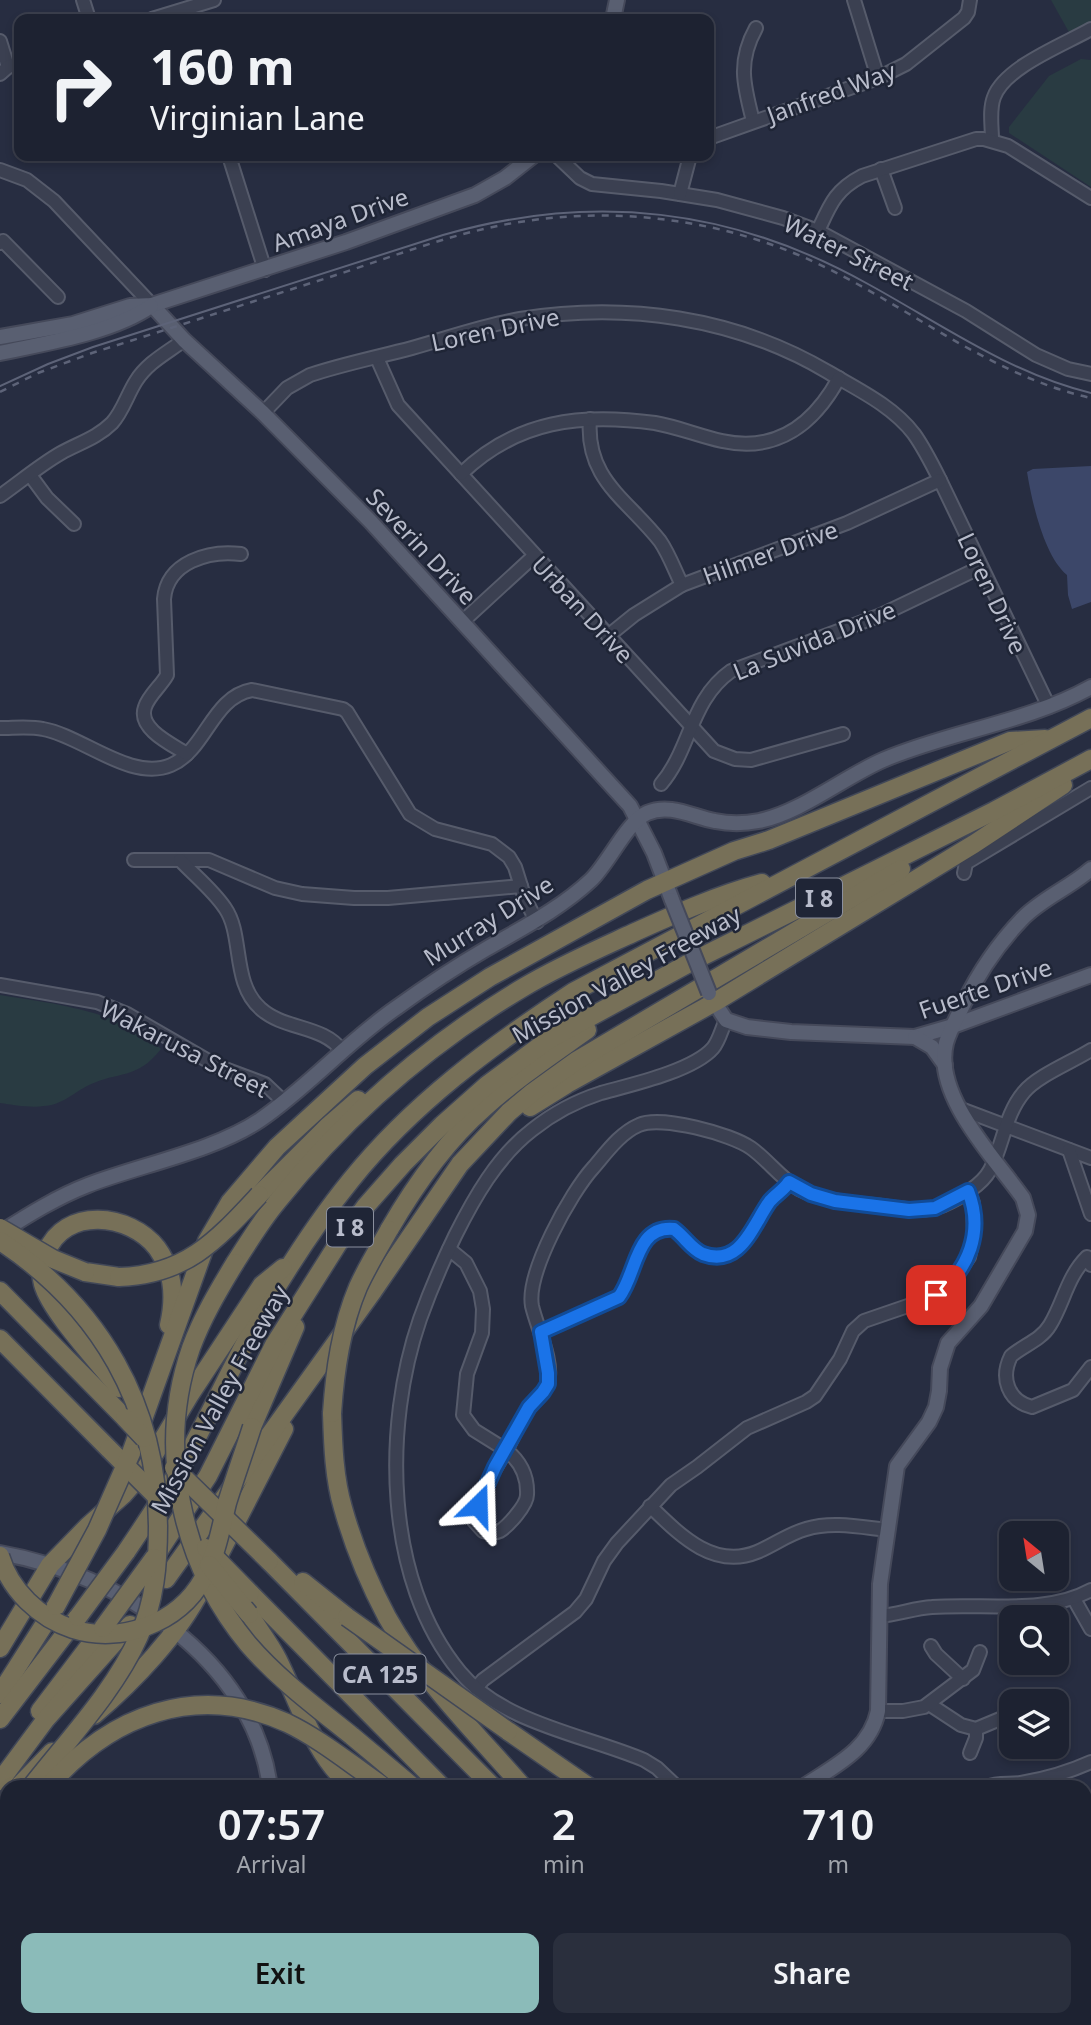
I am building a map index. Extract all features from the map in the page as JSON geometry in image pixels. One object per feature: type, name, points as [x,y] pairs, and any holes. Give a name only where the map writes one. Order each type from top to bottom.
[{"type":"highway","name":"Mission Valley Freeway","points":[[0,1719],[126,1552],[186,1458],[266,1305],[294,1260],[351,1180],[404,1123],[511,1032],[573,992],[1091,718]]},
{"type":"highway","points":[[0,1694],[56,1606],[97,1530],[131,1453],[207,1241],[230,1202],[252,1174],[295,1129],[365,1066],[460,996],[536,950],[665,881],[1010,741],[1052,738]]},
{"type":"highway","name":"Mission Valley Freeway","points":[[0,1764],[154,1558],[208,1476],[274,1345],[339,1242],[373,1199],[442,1125],[487,1084],[548,1040],[704,956],[994,811],[1091,759]]},
{"type":"highway","points":[[439,1198],[484,1144],[539,1101],[974,844],[1091,767]]},
{"type":"highway","points":[[1,1780],[46,1719],[132,1623],[166,1579],[439,1198],[460,1164],[489,1132],[525,1098],[558,1073],[844,905],[994,811]]},
{"type":"highway","points":[[0,1231],[53,1259],[85,1272],[120,1278],[155,1273],[183,1263],[196,1256],[222,1234],[351,1105],[392,1072],[523,988],[592,952],[735,890],[792,875]]},
{"type":"highway","points":[[517,1780],[420,1666],[387,1617],[363,1564],[343,1507],[334,1454],[334,1379],[342,1334],[359,1286],[389,1230],[437,1158],[484,1107],[646,987]]},
{"type":"highway","points":[[405,1780],[288,1683],[249,1644],[217,1599],[202,1570],[187,1529],[176,1467],[175,1443],[178,1402],[191,1350],[202,1321],[234,1263],[275,1203],[328,1143],[410,1067],[444,1040]]},
{"type":"highway","points":[[157,1383],[173,1302],[166,1265],[149,1240],[129,1227],[110,1221],[86,1220],[74,1224],[54,1238],[43,1258],[43,1285],[57,1311],[208,1502]]},
{"type":"highway","points":[[0,1241],[62,1289],[106,1344],[132,1395],[143,1425],[155,1476],[158,1512],[156,1577],[149,1611],[139,1636],[115,1679],[36,1780]]},
{"type":"highway","points":[[0,1648],[50,1565],[123,1495],[144,1471],[189,1396],[262,1285],[294,1260]]},
{"type":"highway","points":[[0,1554],[21,1595],[59,1623],[86,1632],[107,1634],[133,1630],[159,1621],[183,1604],[203,1580],[253,1427],[315,1279]]},
{"type":"highway","name":"CA 125","points":[[0,1290],[486,1780]]},
{"type":"highway","name":"CA 125","points":[[0,1339],[435,1780]]},
{"type":"highway","points":[[25,1780],[124,1688],[188,1615],[281,1435],[333,1347]]},
{"type":"highway","points":[[175,1516],[248,1614],[277,1658],[304,1718],[327,1758],[358,1779]]},
{"type":"highway","points":[[269,1561],[286,1569],[347,1617],[579,1780]]},
{"type":"highway","points":[[55,1780],[81,1752],[116,1728],[152,1714],[192,1707],[243,1709],[273,1718],[304,1732],[358,1779]]},
{"type":"main road","name":"Amaya Drive","points":[[0,337],[73,324],[130,306],[152,305],[265,270],[475,195],[505,178],[527,161]]},
{"type":"main road","name":"Amaya Drive","points":[[0,353],[71,337],[136,317],[152,305]]},
{"type":"main road","name":"Severin Drive","points":[[152,305],[184,340],[371,522],[630,806],[665,881],[712,998],[726,1020]]},
{"type":"main road","points":[[637,819],[648,812],[676,810],[729,823],[765,820],[880,761],[916,747],[1023,717],[1091,687]]},
{"type":"main road","name":"Murray Drive","points":[[0,1231],[89,1185],[246,1129],[284,1102],[393,1009],[458,965],[537,922],[592,879],[637,819]]},
{"type":"main road","points":[[813,1780],[856,1751],[865,1743],[874,1728],[878,1711],[880,1584],[897,1465],[929,1422],[936,1407],[940,1368],[948,1343],[981,1306],[1027,1225],[1027,1209],[1023,1198],[973,1132],[950,1087],[945,1065],[946,1044],[974,983],[1021,920],[1091,869]]},
{"type":"main road","name":"Fuerte Drive","points":[[726,1020],[761,1029],[915,1037],[953,1026],[1091,975]]},
{"type":"main road","points":[[915,1037],[932,1046],[945,1065]]},
{"type":"main road","points":[[0,1554],[50,1565],[85,1578],[116,1594],[174,1631],[213,1666],[241,1702],[258,1737],[268,1780]]},
{"type":"street","points":[[180,10],[214,0]]},
{"type":"street","points":[[854,0],[878,78]]},
{"type":"street","name":"Janfred Way","points":[[714,136],[878,78],[906,64],[964,18],[970,0]]},
{"type":"street","points":[[753,121],[742,80],[747,45],[756,28]]},
{"type":"street","points":[[992,141],[992,105],[1005,78],[1021,66],[1091,29]]},
{"type":"street","points":[[0,41],[9,68]]},
{"type":"street","points":[[818,231],[837,193],[862,176],[976,139],[1008,146],[1091,198]]},
{"type":"street","points":[[231,161],[265,270]]},
{"type":"street","name":"Water Street","points":[[562,161],[580,178],[592,184],[718,200],[818,231],[966,311],[1036,355],[1068,369],[1091,374]]},
{"type":"street","points":[[680,194],[689,161]]},
{"type":"street","points":[[881,169],[895,208]]},
{"type":"street","name":"Severin Drive","points":[[0,170],[27,180],[54,201],[152,305]]},
{"type":"street","points":[[1,241],[58,298]]},
{"type":"street","name":"Loren Drive","points":[[262,413],[287,388],[303,378],[519,319],[567,313],[620,312],[700,321],[768,342],[839,378],[877,401],[906,425],[925,449],[1049,707]]},
{"type":"street","points":[[0,496],[62,452],[94,437],[111,424],[120,414],[140,375],[184,340]]},
{"type":"street","name":"Urban Drive","points":[[377,358],[398,405],[714,751],[743,760],[759,758],[844,734]]},
{"type":"street","points":[[461,474],[495,446],[521,433],[548,424],[590,419],[655,423],[721,441],[759,442],[782,436],[801,426],[825,401],[839,378]]},
{"type":"street","points":[[590,419],[592,453],[600,473],[662,544],[682,584]]},
{"type":"street","points":[[30,475],[47,498],[74,524]]},
{"type":"street","name":"Hilmer Drive","points":[[608,636],[634,615],[682,584],[847,523],[940,480]]},
{"type":"street","points":[[187,754],[154,732],[144,715],[145,707],[162,686],[167,675],[164,599],[166,587],[175,572],[189,562],[226,552],[241,554]]},
{"type":"street","points":[[462,622],[534,556]]},
{"type":"street","name":"La Suvida Drive","points":[[661,784],[670,774],[690,725],[718,680],[731,671],[881,614],[981,567]]},
{"type":"street","points":[[0,728],[44,729],[146,769],[170,766],[187,754],[227,702],[240,692],[252,690],[343,709],[354,720],[410,814],[435,829],[496,846],[512,862],[537,922]]},
{"type":"street","points":[[964,873],[966,863],[1091,788]]},
{"type":"street","points":[[134,860],[209,860],[275,888],[354,898],[388,898],[521,886]]},
{"type":"street","points":[[180,860],[225,908],[230,919],[243,979],[249,995],[260,1008],[286,1024],[322,1035],[337,1043],[342,1051]]},
{"type":"street","name":"Wakarusa Street","points":[[0,985],[97,1003],[127,1014],[217,1066],[265,1084],[284,1102]]},
{"type":"street","points":[[670,1780],[644,1760],[510,1711],[476,1688],[461,1674],[445,1651],[420,1603],[407,1562],[398,1501],[398,1437],[403,1391],[420,1320],[449,1249],[484,1183],[531,1130],[579,1101],[657,1078],[702,1056],[713,1048],[726,1020]]},
{"type":"street","points":[[449,1249],[466,1263],[480,1291],[483,1309],[482,1334],[467,1374],[463,1415],[474,1430],[506,1450],[519,1460],[527,1495],[525,1502],[503,1529],[487,1532],[479,1528],[474,1521],[484,1488],[506,1450],[529,1407],[548,1384],[541,1332],[531,1293],[553,1228],[583,1179],[615,1143],[633,1128],[655,1121],[687,1125],[737,1140],[750,1147],[789,1182],[811,1194],[835,1201],[909,1210],[935,1208],[968,1191],[986,1175],[1019,1098],[1027,1088],[1091,1050]]},
{"type":"street","points":[[961,1109],[1091,1158]]},
{"type":"street","points":[[1069,1150],[1091,1214]]},
{"type":"street","points":[[541,1332],[619,1297],[626,1288],[643,1243],[656,1231],[674,1229],[684,1236],[696,1251],[709,1255],[722,1256],[735,1251],[745,1243],[772,1198],[784,1190],[789,1182]]},
{"type":"street","points":[[476,1688],[575,1612],[586,1599],[604,1561],[617,1543],[671,1485],[739,1433],[806,1402],[815,1395],[840,1359],[853,1331],[864,1321],[928,1299],[944,1289],[969,1257],[974,1235],[973,1203],[968,1191]]},
{"type":"street","points":[[1090,1256],[1068,1282],[1044,1333],[1011,1356],[1006,1379],[1013,1396],[1032,1407],[1073,1390],[1091,1367]]},
{"type":"street","points":[[650,1506],[688,1541],[718,1556],[742,1556],[757,1552],[794,1533],[826,1525],[887,1530]]},
{"type":"street","points":[[879,1616],[926,1607],[1046,1606],[1074,1599],[1091,1590]]},
{"type":"street","points":[[1074,1599],[1091,1629]]},
{"type":"street","points":[[931,1646],[936,1654],[963,1678]]},
{"type":"street","points":[[878,1711],[915,1710],[929,1704],[977,1665],[980,1652]]},
{"type":"street","points":[[929,1704],[961,1725],[976,1730],[999,1720]]},
{"type":"street","points":[[970,1753],[976,1730]]},
{"type":"street","points":[[1036,1780],[1091,1762]]},
{"type":"shaded area","points":[[1051,0],[1091,0],[1091,22],[1070,34]]},
{"type":"shaded area","points":[[1081,59],[1091,60],[1091,187],[1009,133],[1009,127],[1049,76]]},
{"type":"shaded area","points":[[0,995],[107,1017],[146,1036],[161,1049],[144,1066],[89,1085],[56,1103],[33,1107],[0,1103]]},
{"type":"water","points":[[1091,466],[1091,602],[1072,609],[1067,575],[1046,542],[1027,472],[1033,469]]},
{"type":"tram line","points":[[0,386],[93,347],[443,235],[499,222],[554,214],[608,212],[661,215],[713,224],[765,238],[817,258],[868,284],[1004,360],[1032,373],[1091,393]]},
{"type":"railway","points":[[0,392],[38,373],[92,353],[448,238],[527,221],[605,216],[683,222],[759,240],[833,271],[977,353],[1014,371],[1051,387],[1091,398]]},
{"type":"route","points":[[478,1505],[484,1488],[529,1407],[548,1384],[541,1332],[619,1297],[626,1288],[643,1243],[656,1231],[674,1229],[684,1236],[696,1251],[722,1256],[745,1243],[761,1213],[789,1182],[811,1194],[835,1201],[909,1210],[935,1208],[968,1191],[973,1203],[974,1235],[969,1257],[953,1280],[936,1295]]}]
